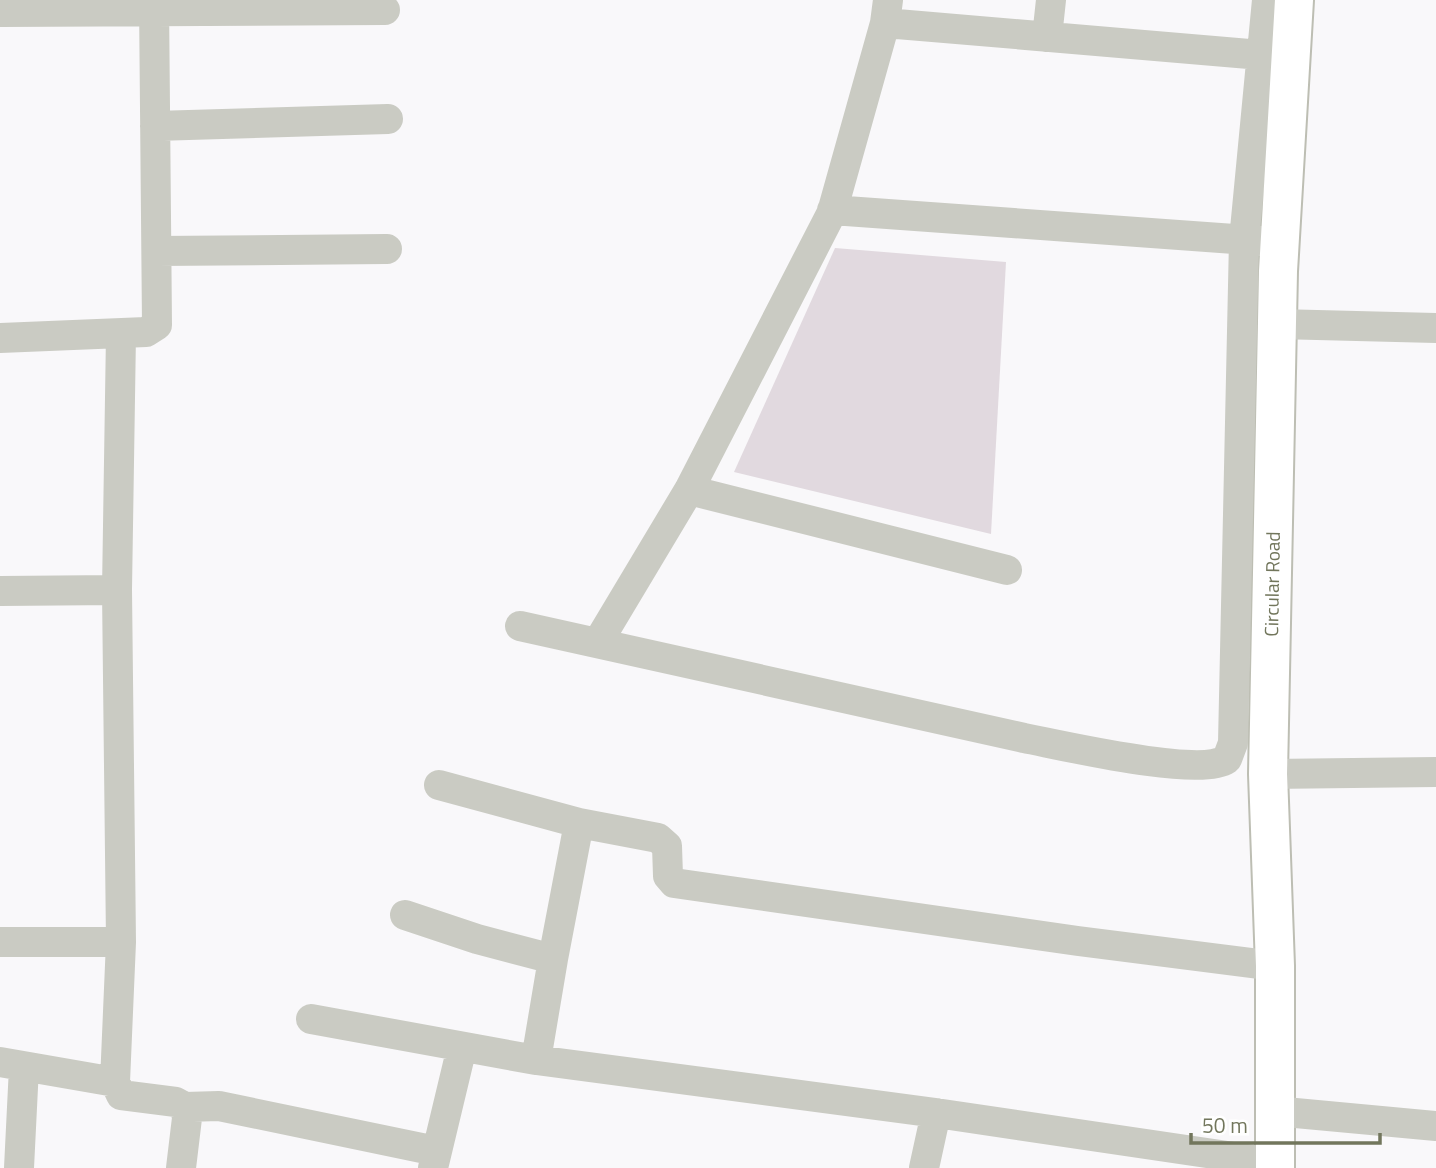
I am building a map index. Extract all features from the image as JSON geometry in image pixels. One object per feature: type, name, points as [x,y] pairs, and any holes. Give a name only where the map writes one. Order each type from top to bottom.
[{"type":"main road","name":"Circular Road","points":[[1275,1165],[1275,966],[1268,774],[1277,324],[1262,241],[1294,0]]},
{"type":"street","points":[[1047,37],[1051,0]]},
{"type":"street","points":[[520,626],[1024,738],[1185,765],[1222,762],[1227,759],[1233,743],[1262,241],[1261,55],[1267,0]]},
{"type":"street","points":[[0,12],[61,6],[385,10]]},
{"type":"street","points":[[0,338],[146,332],[157,325],[154,6]]},
{"type":"street","points":[[598,642],[689,491],[832,211],[887,12],[1047,37],[1261,55]]},
{"type":"street","points":[[155,127],[388,119]]},
{"type":"street","points":[[832,211],[1262,241]]},
{"type":"street","points":[[157,251],[387,249]]},
{"type":"street","points":[[1277,324],[1436,328]]},
{"type":"street","points":[[121,334],[117,590],[121,942],[115,1082],[121,1095],[176,1102],[185,1107],[219,1107],[435,1160],[462,1047]]},
{"type":"street","points":[[689,491],[1007,570]]},
{"type":"street","points":[[0,591],[117,590]]},
{"type":"street","points":[[1268,774],[1436,772]]},
{"type":"street","points":[[439,785],[579,823],[663,841],[668,850],[668,876],[674,883],[1078,941],[1275,966]]},
{"type":"street","points":[[536,1060],[579,823]]},
{"type":"street","points":[[405,915],[477,939],[553,959]]},
{"type":"street","points":[[0,942],[121,942]]},
{"type":"street","points":[[311,1019],[536,1060],[936,1113],[1275,1165]]},
{"type":"street","points":[[19,1168],[12,1065],[115,1082]]},
{"type":"street","points":[[181,1168],[187,1118],[185,1107]]},
{"type":"street","points":[[1274,1111],[1436,1126]]},
{"type":"street","points":[[924,1168],[936,1113]]},
{"type":"shaded area","points":[[835,248],[1006,262],[991,534],[734,472]]}]
